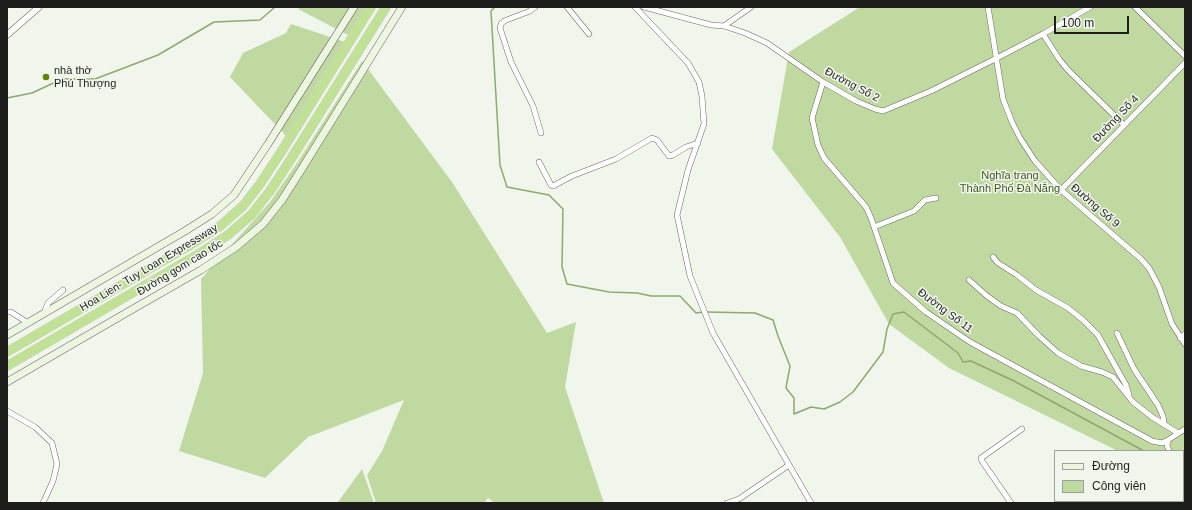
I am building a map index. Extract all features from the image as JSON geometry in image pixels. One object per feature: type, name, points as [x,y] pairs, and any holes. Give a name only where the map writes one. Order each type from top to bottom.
[{"type":"highway","name":"Hoa Lien- Tuy Loan Expressway","points":[[7,352],[190,245],[220,226],[243,206],[260,184],[281,152],[371,7]]},
{"type":"highway","name":"Hoa Lien- Tuy Loan Expressway","points":[[7,366],[197,255],[228,235],[252,214],[270,191],[291,159],[386,7]]},
{"type":"main road","points":[[7,335],[185,231],[212,214],[234,195],[268,144],[354,7]]},
{"type":"main road","name":"Đường gom cao tốc","points":[[7,382],[201,270],[236,247],[263,224],[282,200],[402,7]]},
{"type":"street","points":[[7,35],[39,7]]},
{"type":"street","points":[[535,7],[530,11],[504,21],[500,28],[511,62],[533,106],[541,133]]},
{"type":"street","points":[[567,7],[589,34]]},
{"type":"street","points":[[635,7],[688,63],[699,82],[703,102],[704,124],[688,170],[677,214],[690,276],[717,340],[811,503]]},
{"type":"street","name":"Đường Số 2","points":[[644,7],[711,25],[724,26],[745,33],[767,43],[823,82],[856,101],[883,111],[997,58],[1090,7]]},
{"type":"street","points":[[724,26],[751,7]]},
{"type":"street","name":"Đường Số 9","points":[[988,7],[1003,99],[1012,122],[1026,148],[1035,161],[1062,190],[1141,259],[1149,268],[1159,287],[1172,324],[1185,344]]},
{"type":"street","points":[[1135,7],[1185,56]]},
{"type":"street","points":[[1043,34],[1068,70],[1124,125]]},
{"type":"street","name":"Đường Số 4","points":[[1062,190],[1185,63]]},
{"type":"street","name":"Đường Số 11","points":[[823,82],[812,118],[818,145],[824,158],[866,208],[893,283],[926,312],[978,347],[1152,442],[1162,442],[1168,440]]},
{"type":"street","points":[[539,162],[551,185],[553,186],[572,176],[616,159],[652,138],[657,140],[669,156],[686,147],[698,144]]},
{"type":"street","points":[[874,227],[914,211],[925,200],[936,198]]},
{"type":"street","points":[[993,257],[998,263],[1017,275],[1036,290],[1068,308],[1098,335],[1126,385],[1130,398]]},
{"type":"street","points":[[969,280],[1001,306],[1017,313],[1058,353],[1081,366],[1102,372],[1113,378],[1133,402],[1152,417],[1178,433]]},
{"type":"street","points":[[44,313],[48,303],[63,290]]},
{"type":"street","points":[[7,312],[11,312],[28,323]]},
{"type":"street","points":[[1117,333],[1134,369],[1158,405],[1163,416],[1164,424]]},
{"type":"street","points":[[1180,338],[1185,334]]},
{"type":"street","points":[[7,411],[35,427],[52,443],[57,464],[53,481],[43,503]]},
{"type":"street","points":[[1011,503],[981,458],[1022,429]]},
{"type":"street","points":[[1169,450],[1167,445],[1168,440],[1185,429]]},
{"type":"street","points":[[727,503],[739,501],[789,465]]},
{"type":"green space","points":[[303,7],[366,7],[350,36],[298,9]]},
{"type":"green space","name":"Nghĩa trang Thành Phố Đà Nẵng","points":[[860,7],[1185,7],[1185,486],[1184,450],[1116,450],[949,368],[889,324],[840,237],[772,149],[789,52]]},
{"type":"green space","points":[[291,24],[348,43],[287,137],[230,77],[243,53],[286,33]]},
{"type":"green space","points":[[362,61],[452,182],[547,333],[576,322],[565,387],[604,503],[495,503],[488,498],[484,503],[376,503],[367,475],[382,451],[404,400],[308,437],[265,478],[179,451],[203,373],[201,279],[270,202],[297,163]]},
{"type":"green space","points":[[362,469],[374,503],[337,503],[338,502]]},
{"type":"waterway","points":[[7,98],[32,93],[62,79],[95,79],[158,55],[214,22],[260,20],[275,7]]},
{"type":"waterway","points":[[495,7],[491,11],[500,165],[507,187],[549,195],[563,209],[562,267],[567,284],[609,292],[637,293],[651,296],[680,296],[696,313],[703,312]]},
{"type":"waterway","points":[[707,312],[755,313],[773,320],[790,366],[786,388],[794,398],[794,414],[811,407],[824,409],[840,402],[853,392],[883,352],[887,329],[893,314],[904,312],[958,353],[963,362],[971,361],[1014,381],[1142,450]]},
{"type":"place","name":"nhà thờ Phú Thượng","points":[[46,77]]}]
